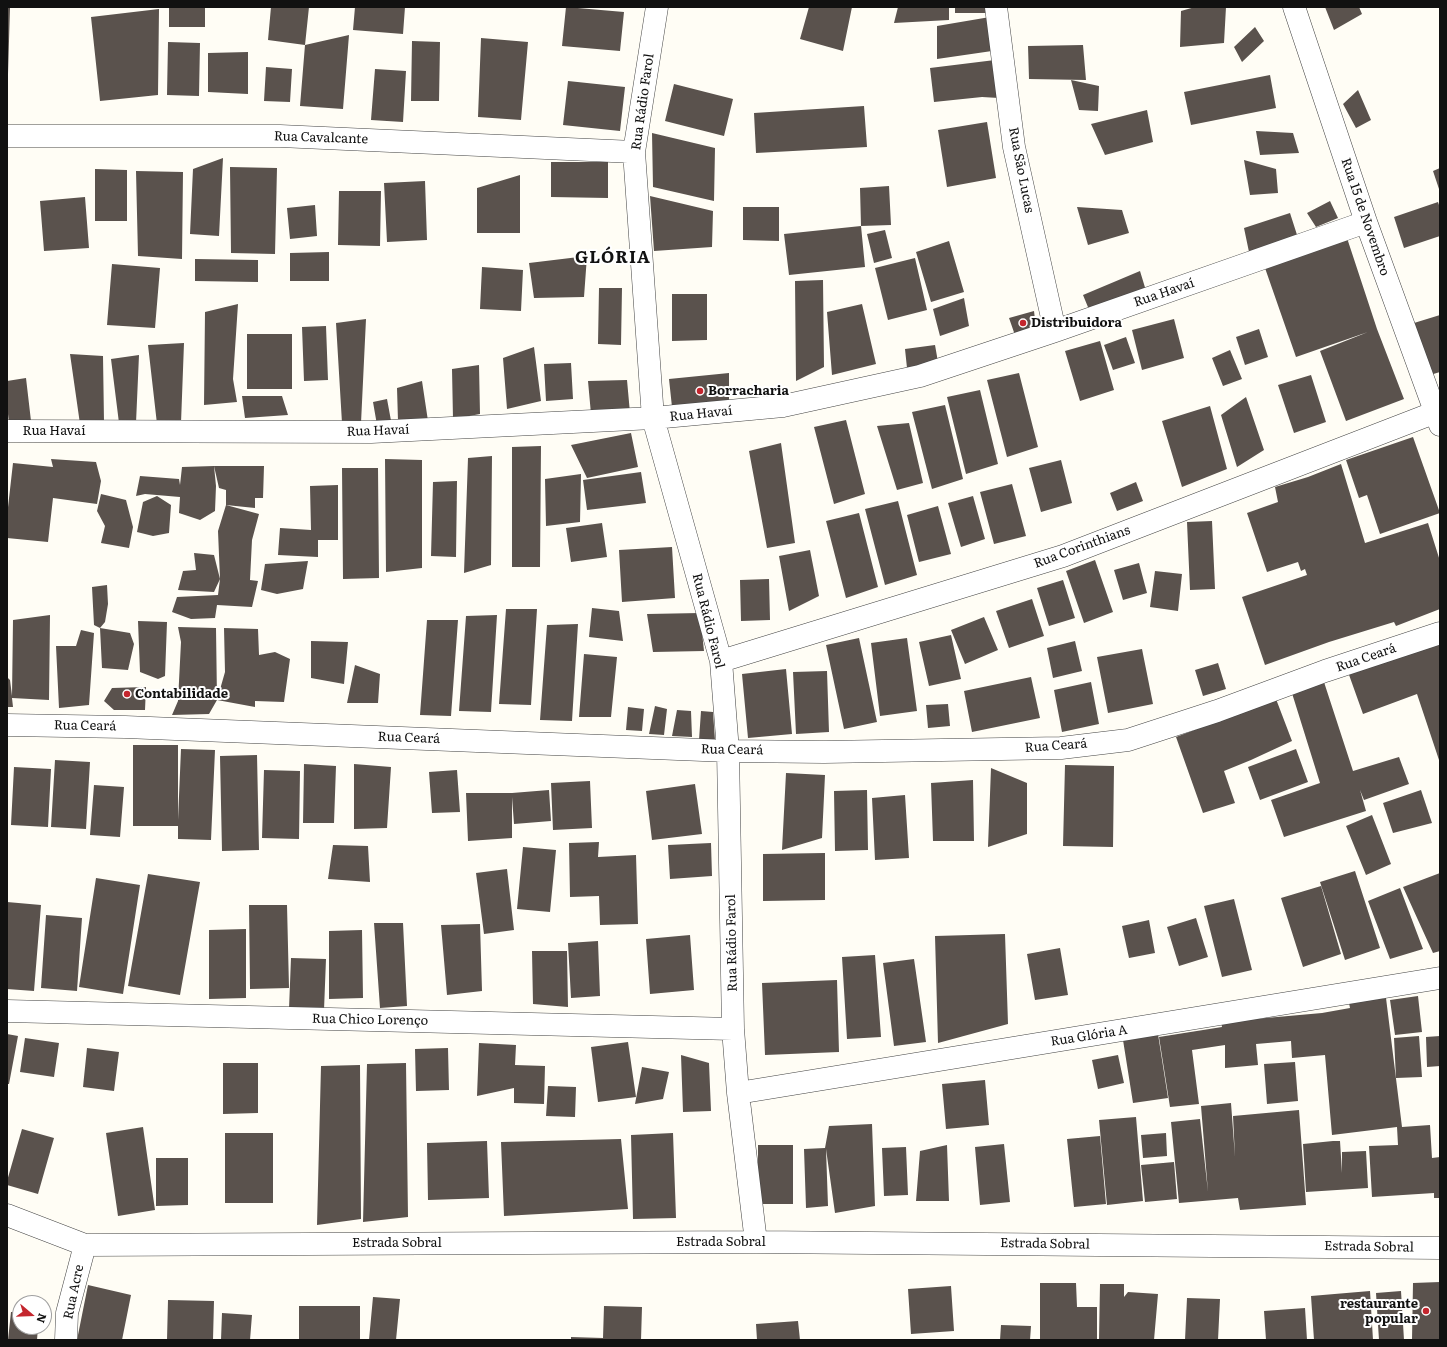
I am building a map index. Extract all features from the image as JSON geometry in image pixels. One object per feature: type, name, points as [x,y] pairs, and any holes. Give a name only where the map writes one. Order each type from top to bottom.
[{"type":"street","name":"Rua Rádio Farol","points":[[657,7],[634,152],[653,418],[720,661],[728,751],[733,1029],[738,1094],[756,1242]]},
{"type":"street","name":"Rua São Lucas","points":[[996,7],[1014,147],[1055,331]]},
{"type":"street","name":"Rua 15 de Novembro","points":[[1294,7],[1366,222],[1438,419]]},
{"type":"street","name":"Rua Cavalcante","points":[[7,136],[280,136],[634,152]]},
{"type":"street","name":"Rua Havaí","points":[[7,431],[370,432],[653,418],[783,406],[920,376],[1055,331],[1366,222]]},
{"type":"street","name":"Rua Corinthians","points":[[720,661],[1063,556],[1438,419]]},
{"type":"street","name":"Rua Ceará","points":[[7,725],[125,727],[728,751],[824,752],[1061,748],[1128,740],[1217,711],[1440,633]]},
{"type":"street","name":"Rua Glória A","points":[[738,1094],[1440,978]]},
{"type":"street","name":"Rua Chico Lorenço","points":[[7,1011],[733,1029]]},
{"type":"street","name":"Estrada Sobral","points":[[7,1215],[85,1245],[756,1242],[1440,1248]]},
{"type":"street","name":"Rua Acre","points":[[66,1340],[68,1313],[85,1245]]},
{"type":"building","points":[[169,7],[205,7],[205,27],[169,27]]},
{"type":"building","points":[[271,7],[309,7],[305,45],[268,40]]},
{"type":"building","points":[[355,7],[405,7],[403,34],[353,30]]},
{"type":"building","points":[[566,7],[624,12],[620,51],[562,46]]},
{"type":"building","points":[[809,7],[852,7],[843,51],[800,39]]},
{"type":"building","points":[[898,7],[949,7],[949,20],[894,23]]},
{"type":"building","points":[[955,7],[986,7],[986,13],[955,13]]},
{"type":"building","points":[[1195,7],[1226,7],[1224,43],[1180,47],[1181,11]]},
{"type":"building","points":[[1325,7],[1359,7],[1362,14],[1334,30]]},
{"type":"building","points":[[7,8],[10,8],[8,74],[7,74]]},
{"type":"building","points":[[159,9],[158,95],[100,101],[91,17]]},
{"type":"building","points":[[990,17],[992,51],[937,59],[937,26]]},
{"type":"building","points":[[1255,27],[1264,41],[1242,62],[1234,47]]},
{"type":"building","points":[[349,35],[343,109],[300,106],[305,45]]},
{"type":"building","points":[[481,38],[528,42],[521,120],[478,117]]},
{"type":"building","points":[[412,41],[440,42],[439,101],[411,101]]},
{"type":"building","points":[[168,42],[200,43],[199,96],[167,95]]},
{"type":"building","points":[[1083,45],[1086,80],[1029,79],[1028,46]]},
{"type":"building","points":[[248,52],[248,94],[208,92],[208,53]]},
{"type":"building","points":[[995,60],[999,98],[982,97],[934,102],[930,68]]},
{"type":"building","points":[[266,67],[292,69],[290,102],[264,101]]},
{"type":"building","points":[[375,69],[406,71],[403,122],[371,120]]},
{"type":"building","points":[[1270,75],[1276,108],[1191,125],[1184,92]]},
{"type":"building","points":[[1071,80],[1099,86],[1098,111],[1079,110]]},
{"type":"building","points":[[568,81],[625,87],[620,131],[563,125]]},
{"type":"building","points":[[674,84],[733,99],[724,136],[665,121]]},
{"type":"building","points":[[1358,90],[1371,120],[1356,128],[1343,104]]},
{"type":"building","points":[[864,106],[867,147],[756,153],[754,113]]},
{"type":"building","points":[[1147,110],[1153,142],[1105,155],[1091,124]]},
{"type":"building","points":[[987,122],[996,178],[947,187],[938,130]]},
{"type":"building","points":[[1256,131],[1293,133],[1299,153],[1260,155]]},
{"type":"building","points":[[652,133],[715,148],[714,201],[653,187]]},
{"type":"building","points":[[223,158],[219,236],[190,234],[193,169]]},
{"type":"building","points":[[1244,160],[1276,169],[1278,193],[1250,195]]},
{"type":"building","points":[[551,162],[608,162],[608,198],[551,197]]},
{"type":"building","points":[[230,167],[277,168],[275,254],[231,253]]},
{"type":"building","points":[[1440,168],[1440,192],[1433,171]]},
{"type":"building","points":[[95,169],[127,170],[127,221],[95,221]]},
{"type":"building","points":[[136,171],[183,172],[182,259],[138,256]]},
{"type":"building","points":[[520,175],[520,233],[477,233],[477,188]]},
{"type":"building","points":[[425,181],[427,240],[387,242],[384,183]]},
{"type":"building","points":[[889,186],[891,225],[861,226],[860,188]]},
{"type":"building","points":[[339,191],[381,191],[380,246],[338,245]]},
{"type":"building","points":[[650,196],[713,211],[712,247],[654,251]]},
{"type":"building","points":[[85,197],[89,248],[44,251],[40,201]]},
{"type":"building","points":[[1330,201],[1338,218],[1316,227],[1307,213]]},
{"type":"building","points":[[1438,202],[1440,208],[1440,236],[1404,248],[1394,217]]},
{"type":"building","points":[[315,205],[317,236],[290,239],[287,208]]},
{"type":"building","points":[[743,207],[779,207],[779,241],[743,240]]},
{"type":"building","points":[[1077,207],[1122,210],[1129,233],[1088,245]]},
{"type":"building","points":[[1290,213],[1298,238],[1249,252],[1244,228]]},
{"type":"building","points":[[861,226],[865,267],[789,275],[784,234]]},
{"type":"building","points":[[885,230],[892,258],[874,263],[867,234]]},
{"type":"building","points":[[1347,238],[1377,329],[1404,399],[1346,421],[1320,351],[1368,332],[1296,357],[1265,268]]},
{"type":"building","points":[[949,241],[964,292],[931,302],[916,252]]},
{"type":"building","points":[[329,252],[329,281],[290,281],[290,253]]},
{"type":"building","points":[[587,256],[584,297],[534,298],[529,263]]},
{"type":"building","points":[[915,258],[927,310],[888,320],[875,268]]},
{"type":"building","points":[[195,259],[258,260],[258,282],[195,281]]},
{"type":"building","points":[[112,264],[160,268],[155,328],[107,325]]},
{"type":"building","points":[[482,267],[523,270],[521,311],[480,309]]},
{"type":"building","points":[[1140,271],[1147,294],[1090,312],[1083,295]]},
{"type":"building","points":[[823,280],[824,367],[796,381],[795,281]]},
{"type":"building","points":[[599,288],[622,288],[621,345],[598,344]]},
{"type":"building","points":[[672,294],[707,294],[707,340],[672,341]]},
{"type":"building","points":[[964,298],[969,326],[940,336],[933,309]]},
{"type":"building","points":[[238,304],[233,379],[237,402],[204,405],[205,312]]},
{"type":"building","points":[[862,304],[876,364],[832,375],[827,312]]},
{"type":"building","name":"Distribuidora","points":[[1034,311],[1036,328],[1016,338],[1009,318]]},
{"type":"building","points":[[1440,315],[1440,372],[1430,375],[1414,323]]},
{"type":"building","points":[[366,319],[361,423],[342,423],[336,323]]},
{"type":"building","points":[[1174,319],[1184,358],[1142,370],[1132,330]]},
{"type":"building","points":[[326,326],[328,380],[304,381],[302,327]]},
{"type":"building","points":[[1259,329],[1268,357],[1245,365],[1236,337]]},
{"type":"building","points":[[247,334],[292,334],[292,389],[247,389]]},
{"type":"building","points":[[1126,337],[1135,363],[1113,370],[1104,345]]},
{"type":"building","points":[[1100,341],[1114,390],[1080,401],[1065,351]]},
{"type":"building","points":[[184,343],[181,423],[157,424],[148,345]]},
{"type":"building","points":[[935,345],[938,362],[907,368],[905,349]]},
{"type":"building","points":[[534,347],[541,401],[507,409],[503,358]]},
{"type":"building","points":[[1230,350],[1242,379],[1223,386],[1212,358]]},
{"type":"building","points":[[70,354],[103,356],[104,422],[80,424]]},
{"type":"building","points":[[139,355],[136,423],[119,423],[111,359]]},
{"type":"building","points":[[571,363],[573,399],[546,401],[544,364]]},
{"type":"building","points":[[479,365],[480,414],[453,419],[452,369]]},
{"type":"building","name":"Borracharia","points":[[729,373],[729,402],[672,407],[669,379]]},
{"type":"building","points":[[1019,373],[1038,447],[1007,457],[987,380]]},
{"type":"building","points":[[1311,375],[1326,422],[1294,433],[1278,385]]},
{"type":"building","points":[[26,378],[31,421],[9,424],[7,381]]},
{"type":"building","points":[[627,380],[630,413],[591,414],[588,381]]},
{"type":"building","points":[[422,381],[428,421],[398,421],[397,388]]},
{"type":"building","points":[[980,390],[998,464],[966,474],[947,397]]},
{"type":"building","points":[[242,396],[282,396],[288,415],[245,418]]},
{"type":"building","points":[[1246,397],[1264,450],[1237,467],[1221,415]]},
{"type":"building","points":[[387,399],[392,426],[377,425],[373,402]]},
{"type":"building","points":[[945,405],[963,479],[932,489],[912,412]]},
{"type":"building","points":[[1210,406],[1227,469],[1182,487],[1162,421]]},
{"type":"building","points":[[846,420],[865,494],[834,504],[814,427]]},
{"type":"building","points":[[909,423],[923,483],[897,490],[877,426]]},
{"type":"building","points":[[631,433],[638,467],[587,478],[571,445]]},
{"type":"building","points":[[1413,437],[1440,513],[1380,534],[1367,495],[1359,498],[1346,460]]},
{"type":"building","points":[[781,443],[795,543],[767,548],[749,451]]},
{"type":"building","points":[[541,446],[540,567],[512,567],[512,447]]},
{"type":"building","points":[[492,456],[491,565],[464,573],[468,458]]},
{"type":"building","points":[[51,459],[96,462],[101,481],[97,504],[53,498],[48,542],[7,538],[7,516],[13,463],[53,467]]},
{"type":"building","points":[[385,459],[422,460],[422,568],[386,572]]},
{"type":"building","points":[[1061,460],[1072,503],[1041,512],[1029,468]]},
{"type":"building","points":[[1341,464],[1365,543],[1428,523],[1440,561],[1440,609],[1396,626],[1394,622],[1329,642],[1265,665],[1242,597],[1307,575],[1305,569],[1301,571],[1298,562],[1267,572],[1247,513],[1278,502],[1275,487],[1308,477]]},
{"type":"building","points":[[214,466],[264,466],[263,498],[255,498],[255,508],[226,505],[226,490],[219,488]]},
{"type":"building","points":[[214,466],[216,486],[215,511],[200,520],[179,513],[180,497],[145,494],[136,496],[140,476],[179,479],[180,485],[182,467]]},
{"type":"building","points":[[342,468],[378,468],[379,578],[343,579]]},
{"type":"building","points":[[641,472],[646,503],[587,510],[583,480]]},
{"type":"building","points":[[581,474],[580,522],[546,526],[545,479]]},
{"type":"building","points":[[457,481],[456,557],[431,556],[433,482]]},
{"type":"building","points":[[1136,482],[1143,501],[1117,511],[1110,493]]},
{"type":"building","points":[[1012,484],[1026,536],[994,544],[980,492]]},
{"type":"building","points":[[338,485],[338,540],[318,540],[318,557],[278,555],[280,528],[311,530],[310,486]]},
{"type":"building","points":[[101,494],[126,500],[133,527],[129,548],[101,543],[105,526],[97,511]]},
{"type":"building","points":[[157,496],[171,505],[169,533],[153,536],[137,532],[143,502]]},
{"type":"building","points":[[973,496],[985,539],[961,547],[948,503]]},
{"type":"building","points":[[898,501],[917,575],[885,585],[865,509]]},
{"type":"building","points":[[226,505],[259,514],[252,540],[250,580],[258,581],[252,607],[217,605],[215,618],[191,619],[172,612],[177,597],[218,595],[220,579],[218,531]]},
{"type":"building","points":[[938,506],[951,554],[919,562],[907,515]]},
{"type":"building","points":[[859,513],[878,587],[846,598],[826,521]]},
{"type":"building","points":[[1212,521],[1215,589],[1190,590],[1187,522]]},
{"type":"building","points":[[602,523],[607,557],[571,562],[566,528]]},
{"type":"building","points":[[672,547],[675,598],[622,602],[619,550]]},
{"type":"building","points":[[810,550],[819,596],[789,611],[779,556]]},
{"type":"building","points":[[194,553],[214,555],[220,579],[214,592],[178,590],[183,571],[196,570]]},
{"type":"building","points":[[1095,560],[1113,612],[1084,623],[1066,571]]},
{"type":"building","points":[[308,561],[303,589],[277,594],[261,590],[265,564]]},
{"type":"building","points":[[1139,563],[1147,593],[1123,600],[1114,570]]},
{"type":"building","points":[[1155,571],[1182,574],[1178,611],[1150,607]]},
{"type":"building","points":[[769,579],[770,620],[741,621],[740,580]]},
{"type":"building","points":[[1063,580],[1075,618],[1049,626],[1037,588]]},
{"type":"building","points":[[107,585],[108,604],[105,622],[100,628],[94,625],[92,587]]},
{"type":"building","points":[[1032,599],[1044,636],[1009,648],[996,611]]},
{"type":"building","points":[[592,608],[619,611],[623,641],[589,637]]},
{"type":"building","points":[[506,609],[537,609],[531,705],[499,704]]},
{"type":"building","points":[[700,613],[704,651],[653,652],[647,614]]},
{"type":"building","points":[[50,615],[49,700],[12,698],[13,707],[7,707],[7,677],[10,680],[12,696],[13,620]]},
{"type":"building","points":[[497,615],[491,712],[459,711],[466,616]]},
{"type":"building","points":[[984,617],[998,650],[965,664],[951,630]]},
{"type":"building","points":[[427,620],[458,620],[451,716],[420,715]]},
{"type":"building","points":[[138,621],[167,622],[165,676],[158,679],[140,672]]},
{"type":"building","points":[[578,624],[572,721],[540,720],[547,625]]},
{"type":"building","points":[[178,627],[216,628],[217,700],[209,714],[172,715],[178,701],[181,642]]},
{"type":"building","points":[[100,628],[130,633],[134,644],[128,670],[102,668]]},
{"type":"building","points":[[224,628],[258,629],[259,655],[275,652],[290,659],[284,702],[255,701],[255,707],[217,700],[225,672]]},
{"type":"building","points":[[81,630],[94,633],[89,705],[59,708],[56,646],[76,646]]},
{"type":"building","points":[[951,635],[961,679],[929,686],[919,642]]},
{"type":"building","points":[[859,638],[877,722],[844,729],[826,645]]},
{"type":"building","points":[[907,638],[917,711],[880,716],[871,643]]},
{"type":"building","points":[[1440,639],[1440,763],[1417,694],[1363,714],[1348,672]]},
{"type":"building","points":[[311,641],[348,642],[344,684],[311,678]]},
{"type":"building","points":[[1075,641],[1082,671],[1053,678],[1047,648]]},
{"type":"building","points":[[1142,649],[1153,704],[1108,713],[1097,657]]},
{"type":"building","points":[[584,654],[617,657],[611,717],[579,717]]},
{"type":"building","points":[[1218,663],[1226,689],[1203,696],[1195,670]]},
{"type":"building","points":[[355,665],[380,674],[378,703],[347,703]]},
{"type":"building","points":[[786,669],[792,734],[748,738],[742,674]]},
{"type":"building","points":[[827,671],[829,732],[796,734],[793,672]]},
{"type":"building","points":[[1031,677],[1040,718],[972,732],[964,691]]},
{"type":"building","points":[[1323,679],[1353,771],[1399,757],[1409,784],[1364,800],[1360,790],[1366,811],[1284,837],[1271,800],[1320,783],[1291,690]]},
{"type":"building","points":[[1091,682],[1099,724],[1062,732],[1054,690]]},
{"type":"building","name":"Contabilidade","points":[[146,687],[145,710],[114,710],[104,701],[112,688]]},
{"type":"building","points":[[1276,699],[1292,741],[1224,771],[1235,803],[1203,813],[1176,737]]},
{"type":"building","points":[[948,704],[950,726],[928,728],[926,705]]},
{"type":"building","points":[[655,706],[667,709],[664,735],[649,734]]},
{"type":"building","points":[[628,707],[644,709],[642,731],[626,730]]},
{"type":"building","points":[[677,710],[691,711],[692,737],[672,736]]},
{"type":"building","points":[[701,711],[713,712],[715,740],[699,740]]},
{"type":"building","points":[[133,745],[178,745],[178,820],[181,749],[215,750],[211,840],[178,839],[178,826],[133,826]]},
{"type":"building","points":[[1296,749],[1308,782],[1260,800],[1248,767]]},
{"type":"building","points":[[257,755],[259,850],[222,851],[220,756]]},
{"type":"building","points":[[55,760],[90,762],[86,829],[51,827]]},
{"type":"building","points":[[304,764],[336,766],[334,823],[303,823]]},
{"type":"building","points":[[354,764],[391,767],[387,828],[354,829]]},
{"type":"building","points":[[1065,765],[1114,766],[1113,847],[1063,846]]},
{"type":"building","points":[[14,767],[51,769],[48,827],[11,825]]},
{"type":"building","points":[[991,768],[1027,783],[1027,834],[988,847]]},
{"type":"building","points":[[264,770],[300,771],[299,839],[262,838]]},
{"type":"building","points":[[457,770],[460,812],[432,813],[429,772]]},
{"type":"building","points":[[786,773],[825,775],[822,838],[782,850]]},
{"type":"building","points":[[973,780],[974,841],[933,841],[931,783]]},
{"type":"building","points":[[590,781],[592,828],[553,830],[551,783]]},
{"type":"building","points":[[695,784],[702,834],[652,840],[646,791]]},
{"type":"building","points":[[94,785],[124,787],[120,837],[90,835]]},
{"type":"building","points":[[549,790],[551,821],[514,824],[512,797],[512,838],[468,841],[466,793],[512,793]]},
{"type":"building","points":[[867,790],[868,850],[835,851],[834,791]]},
{"type":"building","points":[[1421,790],[1432,823],[1393,833],[1383,803]]},
{"type":"building","points":[[905,795],[909,858],[875,860],[872,798]]},
{"type":"building","points":[[1372,815],[1391,864],[1366,875],[1346,826]]},
{"type":"building","points":[[599,842],[598,857],[636,855],[638,924],[600,925],[599,896],[570,897],[569,843]]},
{"type":"building","points":[[711,843],[712,876],[670,879],[668,845]]},
{"type":"building","points":[[333,845],[368,846],[370,882],[328,879]]},
{"type":"building","points":[[523,847],[556,850],[550,912],[517,909]]},
{"type":"building","points":[[825,853],[825,900],[763,901],[763,854]]},
{"type":"building","points":[[507,869],[514,930],[484,934],[476,873]]},
{"type":"building","points":[[1355,871],[1380,948],[1345,960],[1320,882]]},
{"type":"building","points":[[1440,873],[1440,951],[1433,953],[1403,887]]},
{"type":"building","points":[[148,874],[200,882],[180,995],[128,986]]},
{"type":"building","points":[[96,878],[140,885],[123,994],[79,987]]},
{"type":"building","points":[[1321,886],[1341,954],[1303,967],[1281,898]]},
{"type":"building","points":[[1400,888],[1423,949],[1390,959],[1368,901]]},
{"type":"building","points":[[1234,899],[1252,970],[1222,977],[1204,906]]},
{"type":"building","points":[[7,902],[41,905],[34,991],[7,989]]},
{"type":"building","points":[[249,905],[287,905],[289,988],[250,989]]},
{"type":"building","points":[[46,915],[82,918],[77,991],[41,988]]},
{"type":"building","points":[[1196,918],[1208,957],[1179,966],[1167,927]]},
{"type":"building","points":[[1149,920],[1155,953],[1129,958],[1122,926]]},
{"type":"building","points":[[374,923],[403,923],[407,1006],[380,1008]]},
{"type":"building","points":[[480,924],[482,991],[447,995],[441,925]]},
{"type":"building","points":[[246,929],[246,998],[209,999],[209,930]]},
{"type":"building","points":[[362,930],[363,998],[329,999],[329,931]]},
{"type":"building","points":[[1005,934],[1008,1024],[938,1043],[935,936]]},
{"type":"building","points":[[690,935],[694,990],[650,994],[646,939]]},
{"type":"building","points":[[598,941],[600,996],[571,998],[568,943]]},
{"type":"building","points":[[1060,948],[1068,995],[1035,1000],[1027,954]]},
{"type":"building","points":[[532,951],[567,951],[568,1007],[533,1004]]},
{"type":"building","points":[[875,955],[881,1037],[847,1039],[842,957]]},
{"type":"building","points":[[291,958],[326,959],[324,1010],[289,1009]]},
{"type":"building","points":[[914,959],[926,1042],[894,1046],[883,963]]},
{"type":"building","points":[[837,980],[839,1052],[765,1055],[762,983]]},
{"type":"building","points":[[1418,996],[1422,1032],[1395,1035],[1390,1000]]},
{"type":"building","points":[[1386,998],[1402,1127],[1430,1125],[1432,1158],[1440,1157],[1440,1198],[1434,1198],[1434,1193],[1372,1197],[1369,1146],[1398,1145],[1397,1127],[1332,1135],[1325,1055],[1292,1058],[1291,1041],[1256,1044],[1258,1065],[1225,1068],[1225,1045],[1192,1050],[1199,1104],[1170,1107],[1159,1037],[1222,1027],[1221,1022],[1322,1013],[1350,1008],[1349,1003]]},
{"type":"building","points":[[7,1034],[18,1036],[9,1084],[7,1084]]},
{"type":"building","points":[[1158,1034],[1168,1098],[1133,1103],[1123,1040]]},
{"type":"building","points":[[1419,1036],[1422,1077],[1396,1078],[1394,1038]]},
{"type":"building","points":[[1440,1036],[1440,1066],[1427,1067],[1426,1037]]},
{"type":"building","points":[[25,1038],[59,1043],[54,1077],[20,1072]]},
{"type":"building","points":[[628,1042],[636,1097],[598,1102],[591,1047]]},
{"type":"building","points":[[479,1043],[516,1045],[515,1065],[545,1066],[544,1104],[514,1103],[514,1088],[477,1096]]},
{"type":"building","points":[[87,1048],[119,1052],[114,1091],[83,1087]]},
{"type":"building","points":[[448,1048],[449,1090],[416,1091],[415,1049]]},
{"type":"building","points":[[681,1055],[709,1063],[711,1111],[683,1112]]},
{"type":"building","points":[[1118,1055],[1124,1083],[1098,1089],[1092,1060]]},
{"type":"building","points":[[1295,1062],[1298,1101],[1267,1104],[1264,1064]]},
{"type":"building","points":[[223,1063],[258,1063],[258,1113],[223,1114]]},
{"type":"building","points":[[406,1063],[408,1217],[363,1222],[367,1064]]},
{"type":"building","points":[[360,1065],[361,1219],[317,1225],[321,1066]]},
{"type":"building","points":[[642,1067],[669,1072],[663,1099],[635,1104]]},
{"type":"building","points":[[985,1080],[989,1125],[946,1129],[942,1084]]},
{"type":"building","points":[[548,1086],[576,1087],[575,1117],[546,1116]]},
{"type":"building","points":[[1231,1103],[1235,1157],[1233,1116],[1299,1110],[1306,1205],[1240,1210],[1238,1198],[1179,1203],[1171,1122],[1200,1119],[1208,1192],[1201,1106]]},
{"type":"building","points":[[1136,1117],[1143,1201],[1107,1205],[1099,1120]]},
{"type":"building","points":[[872,1124],[875,1206],[835,1213],[826,1149],[828,1206],[806,1208],[804,1149],[825,1148],[829,1126]]},
{"type":"building","points":[[143,1127],[155,1210],[118,1216],[106,1133]]},
{"type":"building","points":[[22,1129],[54,1138],[38,1194],[7,1185]]},
{"type":"building","points":[[225,1133],[273,1133],[273,1203],[225,1203]]},
{"type":"building","points":[[673,1133],[676,1218],[633,1219],[631,1135]]},
{"type":"building","points":[[1166,1133],[1167,1156],[1143,1158],[1141,1135]]},
{"type":"building","points":[[1100,1136],[1106,1204],[1074,1207],[1067,1139]]},
{"type":"building","points":[[621,1139],[628,1209],[504,1216],[501,1142]]},
{"type":"building","points":[[487,1141],[489,1198],[428,1200],[427,1143]]},
{"type":"building","points":[[1340,1141],[1342,1173],[1342,1152],[1366,1151],[1368,1188],[1306,1192],[1303,1144]]},
{"type":"building","points":[[1004,1144],[1010,1202],[980,1205],[975,1147]]},
{"type":"building","points":[[758,1145],[793,1145],[793,1204],[758,1204]]},
{"type":"building","points":[[947,1145],[949,1201],[916,1201],[920,1151]]},
{"type":"building","points":[[906,1147],[908,1195],[884,1196],[882,1148]]},
{"type":"building","points":[[156,1158],[188,1158],[188,1205],[156,1206]]},
{"type":"building","points":[[1174,1162],[1177,1199],[1145,1202],[1141,1165]]},
{"type":"building","name":"restaurante popular","points":[[1440,1282],[1440,1340],[1412,1340],[1413,1283]]},
{"type":"building","points":[[1040,1283],[1076,1283],[1077,1307],[1097,1307],[1097,1340],[1040,1340]]},
{"type":"building","points":[[1100,1284],[1124,1284],[1124,1297],[1128,1292],[1158,1294],[1154,1340],[1099,1340]]},
{"type":"building","points":[[88,1285],[131,1295],[122,1340],[77,1340]]},
{"type":"building","points":[[951,1286],[954,1331],[911,1334],[908,1289]]},
{"type":"building","points":[[1370,1291],[1373,1340],[1314,1340],[1311,1296]]},
{"type":"building","points":[[1401,1291],[1404,1340],[1379,1340],[1376,1293]]},
{"type":"building","points":[[373,1297],[400,1299],[396,1340],[369,1340]]},
{"type":"building","points":[[1187,1298],[1220,1299],[1218,1340],[1185,1340]]},
{"type":"building","points":[[168,1300],[214,1301],[213,1340],[167,1340]]},
{"type":"building","points":[[299,1306],[360,1306],[360,1340],[299,1340]]},
{"type":"building","points":[[604,1306],[642,1307],[641,1340],[571,1340],[571,1337],[603,1338]]},
{"type":"building","points":[[1305,1308],[1307,1340],[1266,1340],[1264,1311]]},
{"type":"building","points":[[11,1312],[12,1335],[37,1335],[37,1340],[8,1340]]},
{"type":"building","points":[[222,1313],[252,1315],[250,1340],[221,1340]]},
{"type":"building","points":[[798,1321],[800,1340],[757,1340],[756,1324]]},
{"type":"building","points":[[1001,1325],[1031,1326],[1030,1340],[1000,1340]]},
{"type":"place","name":"Distribuidora","points":[[1023,323]]},
{"type":"place","name":"Borracharia","points":[[700,391]]},
{"type":"place","name":"Contabilidade","points":[[127,694]]},
{"type":"place","name":"restaurante popular","points":[[1426,1311]]},
{"type":"district","name":"GLÓRIA","points":[[613,258]]}]
